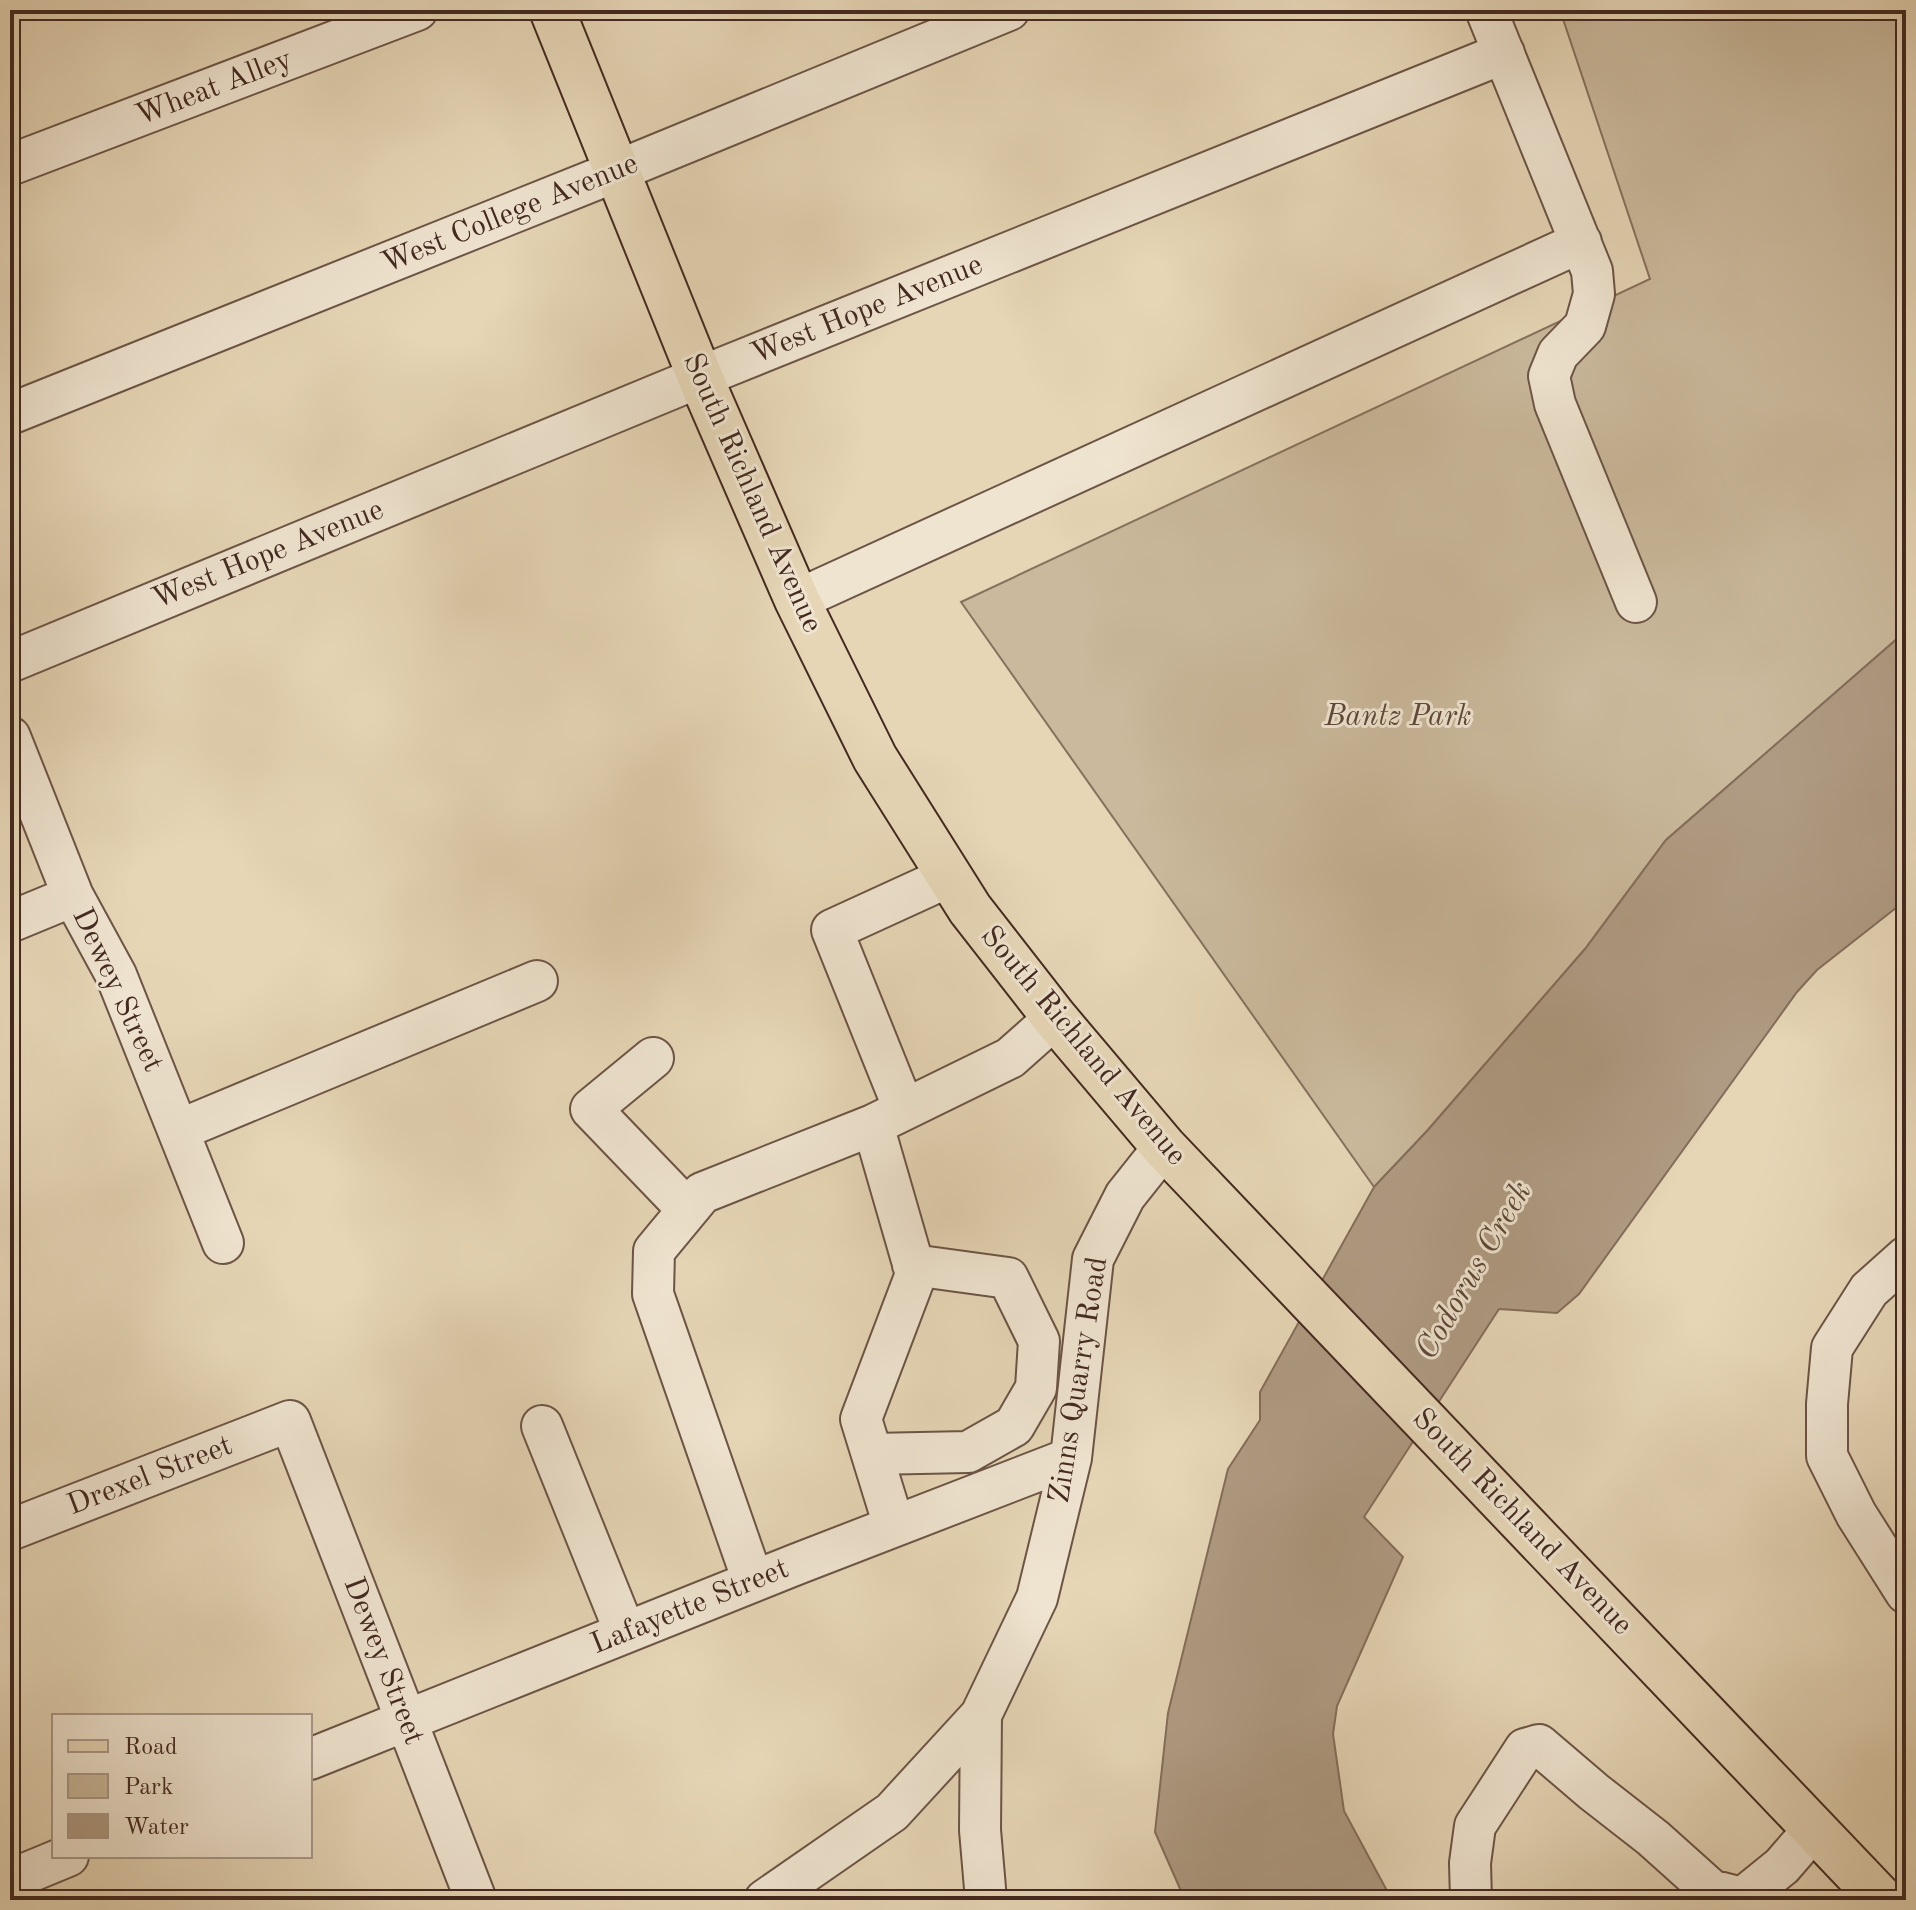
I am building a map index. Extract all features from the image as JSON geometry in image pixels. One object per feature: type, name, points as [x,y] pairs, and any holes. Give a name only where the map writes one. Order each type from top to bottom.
[{"type":"main road","name":"South Richland Avenue","points":[[552,10],[700,377],[797,600],[875,758],[970,909],[1055,1018],[1164,1147],[1882,1900]]},
{"type":"street","name":"Wheat Alley","points":[[10,165],[417,10]]},
{"type":"street","name":"West College Avenue","points":[[10,414],[1009,10]]},
{"type":"street","points":[[1486,10],[1592,271],[1594,294],[1585,326],[1558,354],[1549,376],[1555,404],[1636,602]]},
{"type":"street","name":"West Hope Avenue","points":[[10,662],[700,377],[1504,53]]},
{"type":"street","points":[[797,600],[1581,242]]},
{"type":"street","name":"Dewey Street","points":[[10,737],[73,896],[116,975],[223,1243]]},
{"type":"street","points":[[894,1526],[861,1419],[916,1274],[889,1117],[832,930],[950,876]]},
{"type":"street","points":[[10,922],[73,896]]},
{"type":"street","points":[[179,1130],[537,981]]},
{"type":"street","points":[[753,1581],[653,1294],[654,1251],[702,1193],[889,1117],[1010,1058],[1055,1018]]},
{"type":"street","points":[[653,1058],[591,1109],[688,1210]]},
{"type":"street","name":"Zinns Quarry Road","points":[[765,1900],[892,1812],[981,1715],[1037,1598],[1071,1458],[1093,1259],[1125,1196],[1164,1147]]},
{"type":"street","points":[[1906,1257],[1869,1290],[1832,1348],[1827,1404],[1827,1456],[1856,1514],[1906,1593]]},
{"type":"street","points":[[872,1454],[968,1452],[1014,1426],[1036,1388],[1039,1341],[1008,1278],[913,1265]]},
{"type":"street","name":"Dewey Street","points":[[290,1421],[476,1900]]},
{"type":"street","name":"Drexel Street","points":[[10,1530],[290,1421]]},
{"type":"street","points":[[542,1426],[625,1632]]},
{"type":"street","name":"Lafayette Street","points":[[312,1758],[753,1581],[1071,1458]]},
{"type":"street","points":[[981,1715],[980,1830],[986,1900]]},
{"type":"street","points":[[1471,1900],[1470,1863],[1475,1826],[1525,1749],[1539,1745],[1711,1890],[1741,1899],[1782,1866],[1814,1829]]},
{"type":"street","points":[[10,1880],[63,1858]]},
{"type":"green space","name":"Bantz Park","points":[[1560,10],[1906,10],[1906,631],[1666,840],[1585,949],[1427,1131],[1374,1187],[961,602],[1650,279]]},
{"type":"water","name":"Codorus Creek","points":[[1906,631],[1906,900],[1817,970],[1797,992],[1579,1294],[1557,1313],[1499,1309],[1364,1517],[1403,1557],[1337,1706],[1333,1734],[1344,1811],[1392,1900],[1185,1900],[1155,1832],[1168,1713],[1228,1469],[1260,1420],[1260,1392],[1374,1187],[1427,1131],[1585,949],[1666,840]]}]
